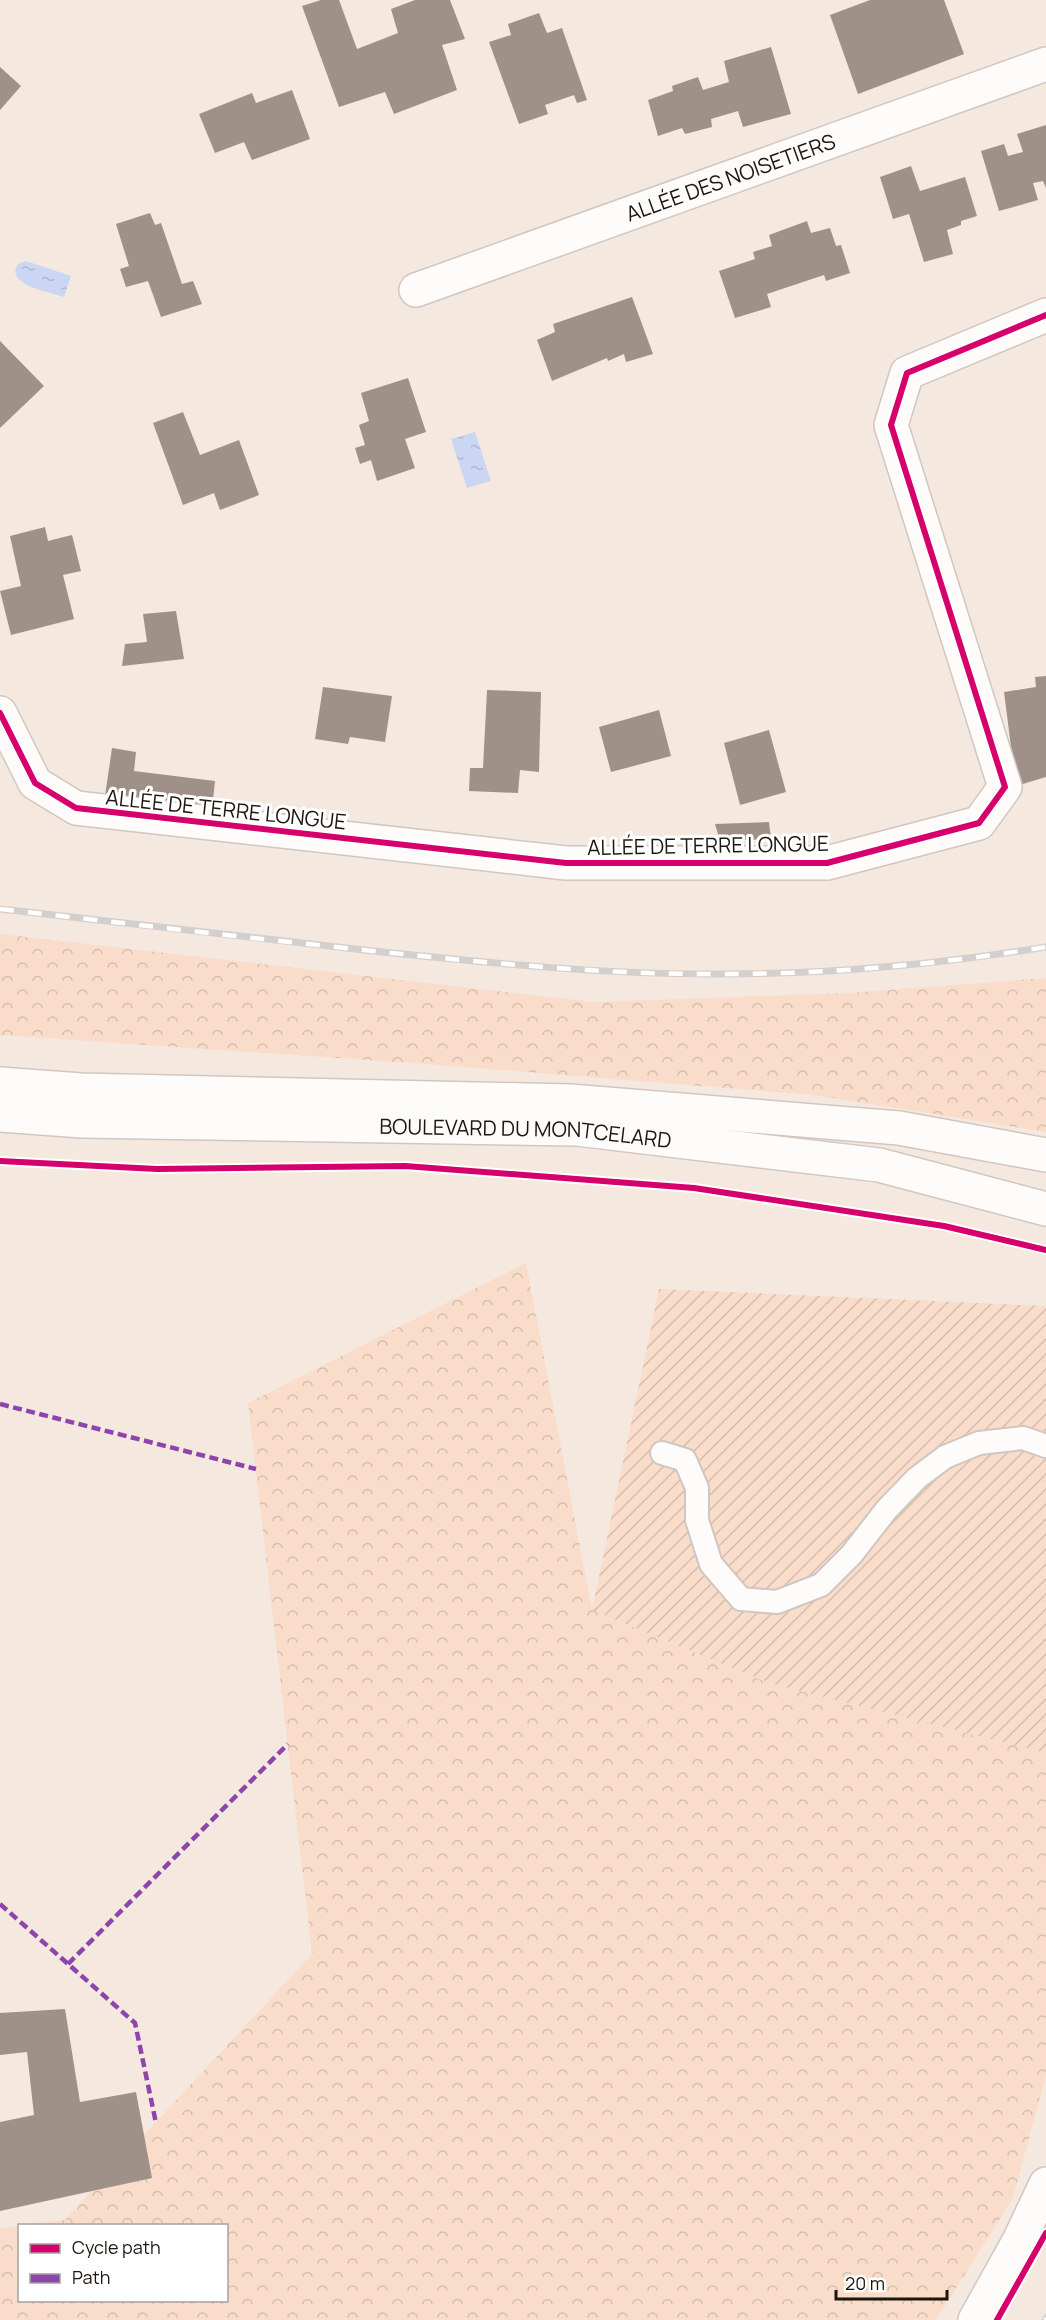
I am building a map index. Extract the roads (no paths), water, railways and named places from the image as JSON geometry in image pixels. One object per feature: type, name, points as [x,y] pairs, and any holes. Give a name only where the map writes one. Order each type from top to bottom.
[{"type":"street","name":"ALLÉE DES NOISETIERS","points":[[416,290],[1046,64]]},
{"type":"street","name":"ALLÉE DE TERRE LONGUE","points":[[0,713],[35,783],[76,808],[566,863],[827,863],[979,823],[1005,787],[891,425],[907,373],[1046,315]]},
{"type":"street","name":"BOULEVARD DU MONTCELARD","points":[[0,1084],[81,1090],[570,1101],[899,1128],[1046,1155]]},
{"type":"street","name":"BOULEVARD DU MONTCELARD","points":[[0,1115],[94,1121],[577,1129],[879,1165],[1046,1209]]},
{"type":"street","points":[[975,2320],[1019,2241],[1046,2184]]},
{"type":"lane","points":[[662,1453],[685,1460],[697,1488],[697,1520],[711,1564],[741,1599],[777,1602],[821,1585],[852,1554],[887,1509],[917,1478],[945,1457],[979,1443],[1023,1438],[1046,1446]]},
{"type":"water","points":[[26,261],[71,276],[64,297],[30,286],[17,277],[15,271],[18,264]]},
{"type":"water","points":[[475,432],[491,481],[467,488],[451,439]]},
{"type":"railway","points":[[0,909],[417,955],[637,973],[765,974],[846,970],[926,963],[1046,947]]}]
